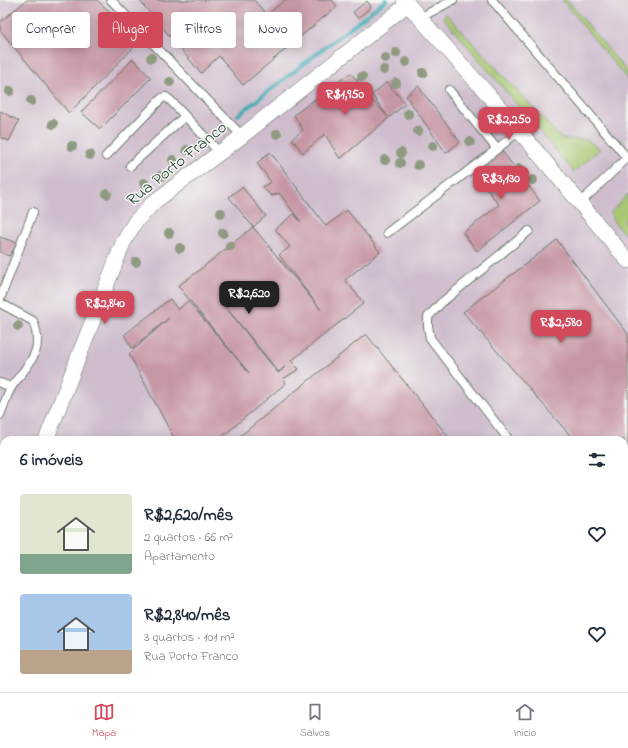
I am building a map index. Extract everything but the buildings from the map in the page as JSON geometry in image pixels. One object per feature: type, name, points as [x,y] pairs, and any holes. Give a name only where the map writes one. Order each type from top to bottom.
[{"type":"street","name":"Rua Porto Franco","points":[[48,436],[123,243],[135,222],[154,202],[242,136],[406,2]]},
{"type":"street","points":[[406,2],[519,131],[628,262]]},
{"type":"lane","points":[[111,0],[242,136]]},
{"type":"lane","points":[[421,19],[427,14],[453,0]]},
{"type":"lane","points":[[492,0],[628,158],[580,203]]},
{"type":"lane","points":[[449,90],[497,149]]},
{"type":"lane","points":[[106,156],[162,98],[166,97],[220,152]]},
{"type":"lane","points":[[130,166],[185,116]]},
{"type":"lane","points":[[387,233],[519,131]]},
{"type":"lane","points":[[0,299],[34,212]]},
{"type":"lane","points":[[506,436],[430,338],[428,317],[441,303],[529,231]]},
{"type":"lane","points":[[0,303],[33,321],[37,332],[37,342],[32,362],[11,387],[0,415]]},
{"type":"lane","points":[[0,383],[11,387]]},
{"type":"shaded area","points":[[0,0],[628,0],[628,436],[0,436]]},
{"type":"green space","points":[[562,0],[567,0],[628,73],[628,80]]},
{"type":"green space","points":[[446,14],[562,139],[587,140],[600,149],[574,172],[443,17]]},
{"type":"green space","points":[[628,194],[628,214],[624,221],[628,227],[628,238],[612,219],[611,212]]},
{"type":"waterway","points":[[238,115],[386,0]]}]
